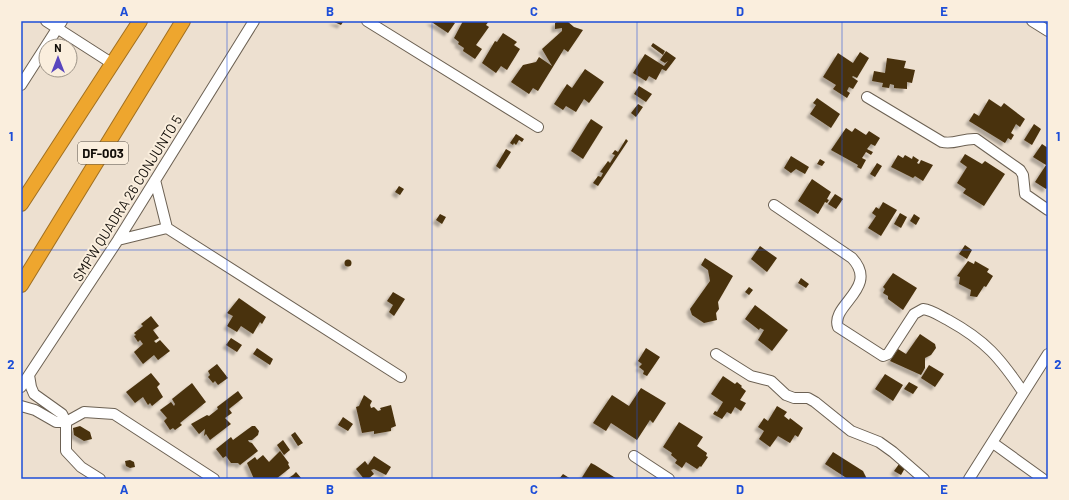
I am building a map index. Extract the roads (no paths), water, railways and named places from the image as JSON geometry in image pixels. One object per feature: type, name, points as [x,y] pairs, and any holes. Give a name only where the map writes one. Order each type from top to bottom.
[{"type":"highway","name":"DF-003","points":[[21,204],[140,21]]},
{"type":"highway","name":"DF-003","points":[[21,285],[183,21]]},
{"type":"street","points":[[46,21],[60,24],[113,64]]},
{"type":"street","name":"SMPW QUADRA 26 CONJUNTO 5","points":[[21,388],[118,240],[254,21]]},
{"type":"street","points":[[367,21],[538,127]]},
{"type":"street","points":[[1032,21],[1048,31]]},
{"type":"street","points":[[51,38],[60,24]]},
{"type":"street","points":[[21,85],[38,58]]},
{"type":"street","points":[[867,98],[942,142],[953,144],[969,138],[976,139],[1020,170],[1023,175],[1025,194],[1048,210]]},
{"type":"street","points":[[155,180],[167,228],[401,377]]},
{"type":"street","points":[[774,205],[852,258],[860,268],[860,282],[838,318],[838,327],[882,356],[888,354],[914,314],[923,309],[929,310],[956,324],[994,352],[1023,392]]},
{"type":"street","points":[[118,240],[167,228]]},
{"type":"street","points":[[716,354],[751,376],[771,381],[786,395],[794,398],[808,398],[815,402],[851,431],[879,442],[924,479]]},
{"type":"street","points":[[969,479],[993,443],[1023,392],[1048,355]]},
{"type":"street","points":[[30,375],[31,387],[34,394],[62,414],[66,422],[66,452],[81,467],[100,479]]},
{"type":"street","points":[[21,406],[35,410],[56,422],[66,422],[84,412],[114,414],[214,479]]},
{"type":"street","points":[[993,443],[1043,479]]},
{"type":"street","points":[[634,456],[669,479]]}]
